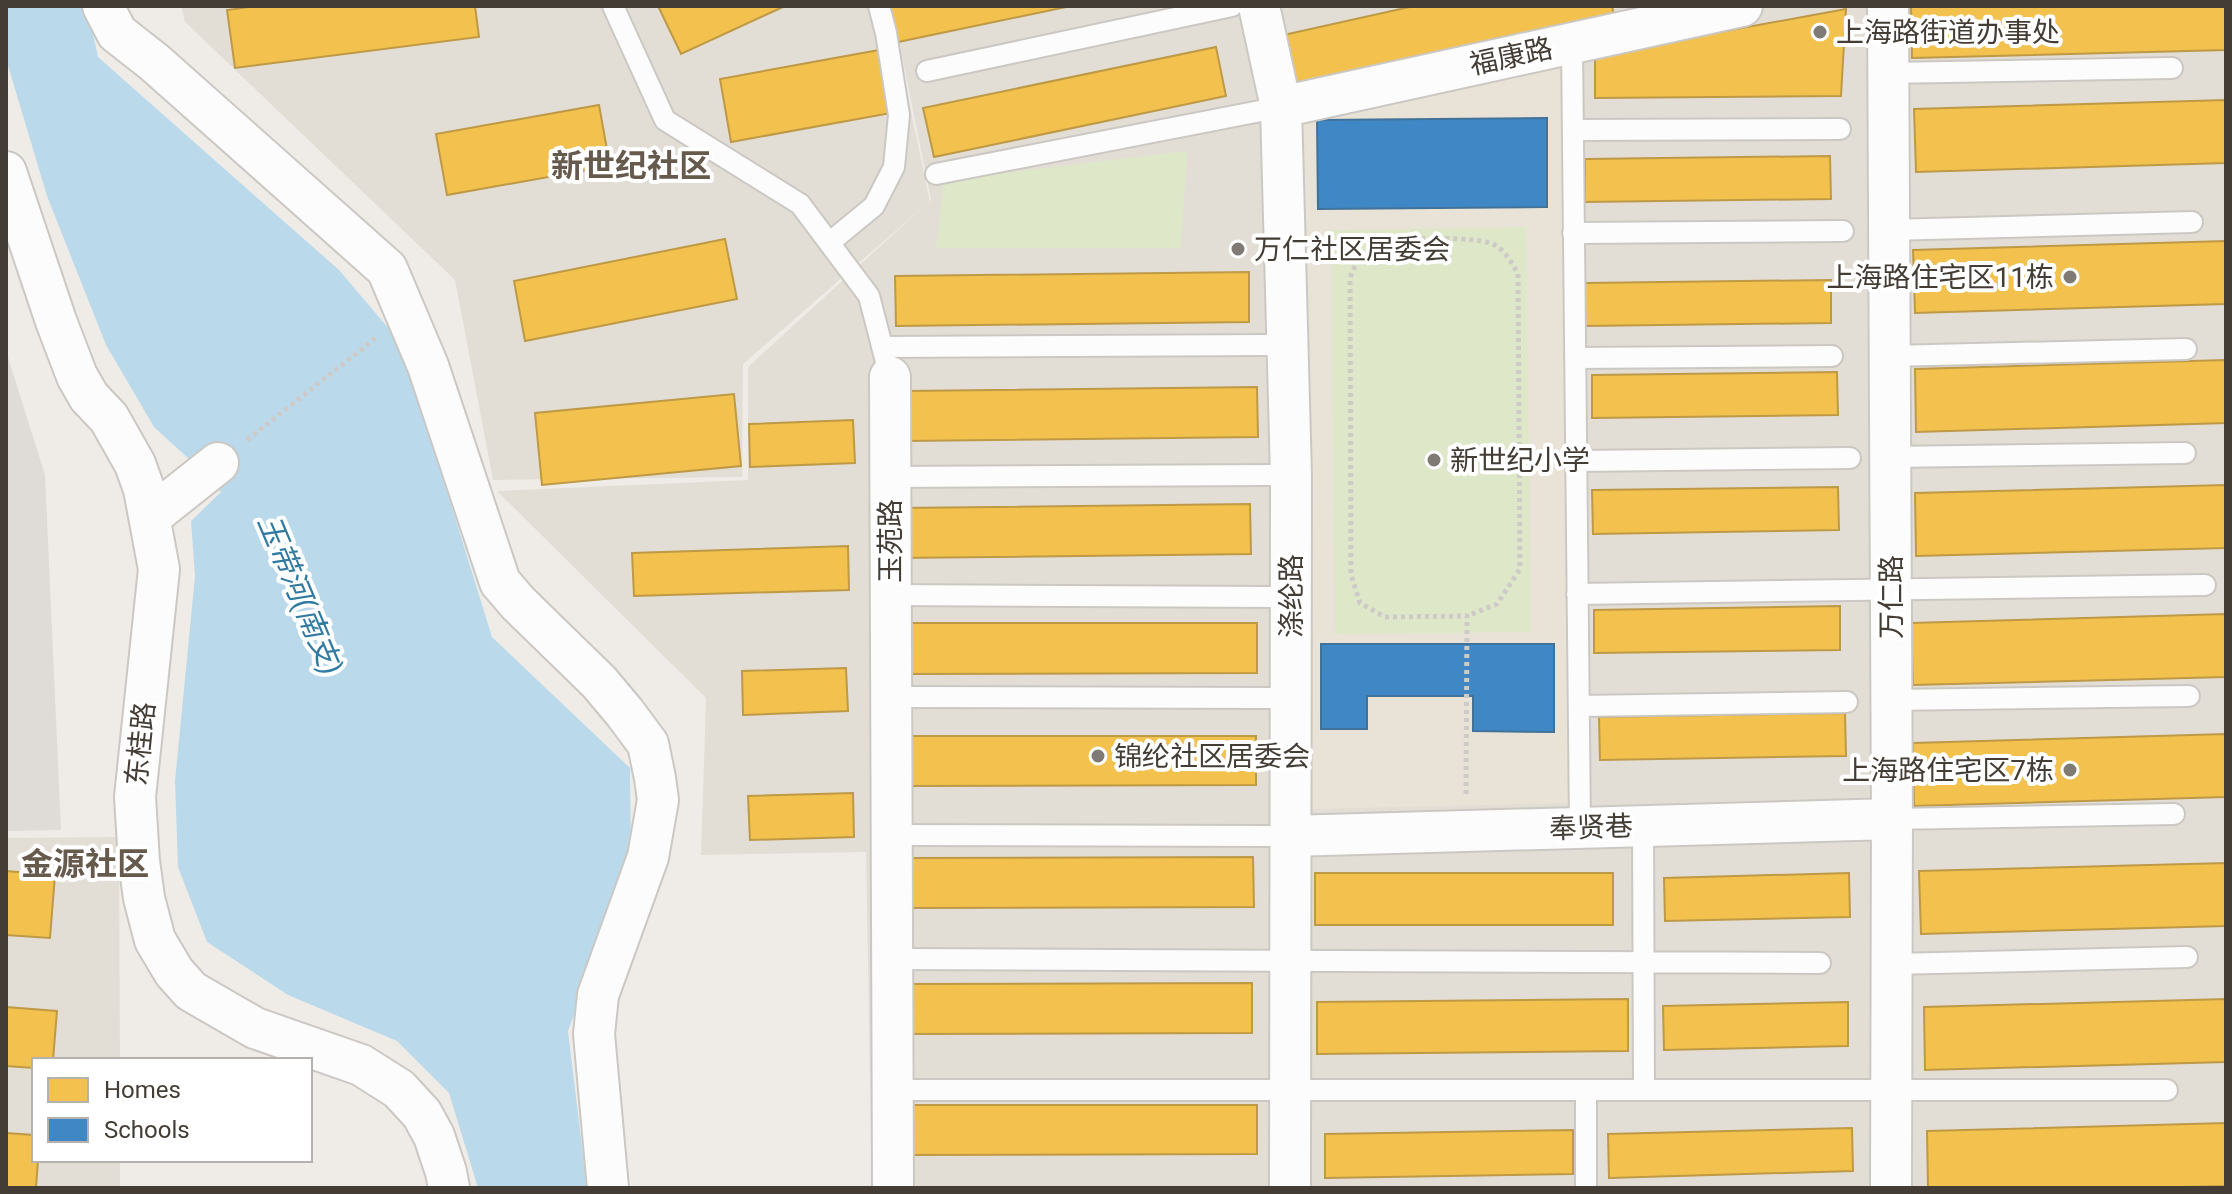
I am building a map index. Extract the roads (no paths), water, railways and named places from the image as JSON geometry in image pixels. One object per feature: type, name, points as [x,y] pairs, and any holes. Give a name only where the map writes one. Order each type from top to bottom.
[{"type":"street","points":[[103,6],[117,33],[154,62],[387,269],[391,326],[428,366],[500,582],[599,682],[648,744],[658,800],[648,857],[598,995],[594,1034],[608,1188]]},
{"type":"street","name":"涤纶路","points":[[1259,6],[1281,107],[1291,475],[1290,1188]]},
{"type":"street","name":"福康路","points":[[1281,107],[1742,6]]},
{"type":"street","name":"万仁路","points":[[1888,6],[1891,1188]]},
{"type":"street","name":"东桂路","points":[[6,172],[68,356],[89,397],[109,418],[130,454],[144,489],[150,517],[159,569],[135,797],[144,898],[155,940],[174,972],[191,991],[255,1028],[361,1065],[399,1089],[422,1114],[434,1136],[449,1188]]},
{"type":"street","name":"玉苑路","points":[[886,362],[890,477],[893,1188]]},
{"type":"street","points":[[150,517],[218,463]]},
{"type":"street","name":"奉贤巷","points":[[1290,836],[1892,819]]},
{"type":"lane","name":"玉苑路","points":[[613,6],[665,120],[800,204],[869,296],[886,362]]},
{"type":"lane","points":[[829,243],[874,206],[894,167],[899,115],[879,6]]},
{"type":"lane","points":[[927,71],[1232,6]]},
{"type":"lane","points":[[1572,43],[1580,828]]},
{"type":"lane","points":[[1889,73],[2172,68]]},
{"type":"lane","points":[[936,174],[1281,107]]},
{"type":"lane","points":[[1573,130],[1840,129]]},
{"type":"lane","points":[[1888,230],[2192,222]]},
{"type":"lane","points":[[1573,233],[1843,231]]},
{"type":"lane","points":[[886,362],[1287,345]]},
{"type":"lane","points":[[1890,356],[2186,349]]},
{"type":"lane","points":[[1575,358],[1832,356]]},
{"type":"lane","points":[[1890,457],[2185,453]]},
{"type":"lane","points":[[1576,461],[1850,458]]},
{"type":"lane","points":[[890,477],[1291,475]]},
{"type":"lane","points":[[1577,594],[2205,585]]},
{"type":"lane","points":[[891,595],[1290,597]]},
{"type":"lane","points":[[1891,700],[2189,696]]},
{"type":"lane","points":[[891,697],[1290,698]]},
{"type":"lane","points":[[1579,706],[1847,702]]},
{"type":"lane","points":[[1892,819],[2174,814]]},
{"type":"lane","points":[[1643,826],[1644,1090]]},
{"type":"lane","points":[[892,835],[1290,836]]},
{"type":"lane","points":[[1892,964],[2187,957]]},
{"type":"lane","points":[[892,959],[1820,963]]},
{"type":"lane","points":[[893,1090],[2167,1090]]},
{"type":"lane","points":[[1586,1090],[1586,1188]]},
{"type":"water","name":"玉带河(南支)","points":[[6,6],[87,6],[98,57],[339,270],[401,343],[492,637],[630,768],[631,862],[568,1031],[587,1188],[478,1188],[449,1093],[397,1041],[288,995],[207,942],[178,867],[175,781],[195,576],[191,521],[221,492],[154,427],[106,345],[47,196],[6,59]]},
{"type":"place","name":"上海路街道办事处","points":[[1820,32]]},
{"type":"place","name":"万仁社区居委会","points":[[1238,249]]},
{"type":"place","name":"上海路住宅区11栋","points":[[2070,277]]},
{"type":"place","name":"新世纪小学","points":[[1434,460]]},
{"type":"place","name":"锦纶社区居委会","points":[[1098,756]]},
{"type":"place","name":"上海路住宅区7栋","points":[[2070,770]]},
{"type":"district","name":"新世纪社区","points":[[631,166]]},
{"type":"district","name":"金源社区","points":[[85,864]]}]
